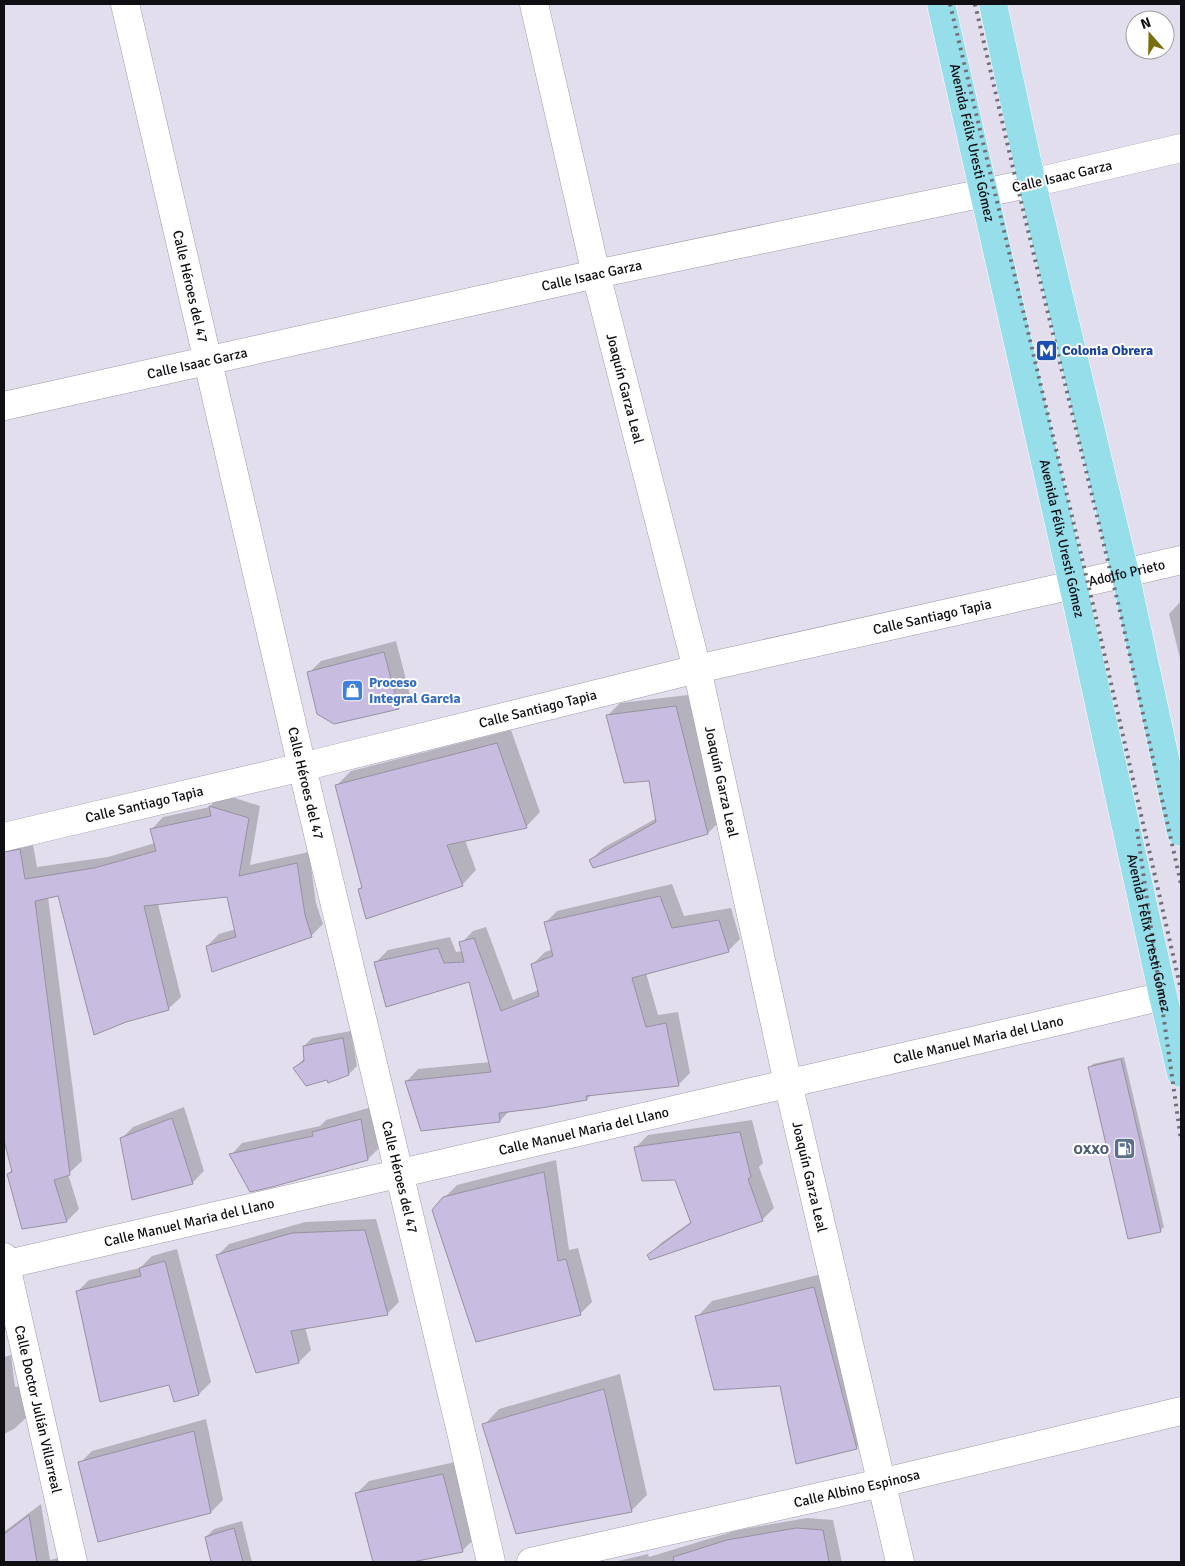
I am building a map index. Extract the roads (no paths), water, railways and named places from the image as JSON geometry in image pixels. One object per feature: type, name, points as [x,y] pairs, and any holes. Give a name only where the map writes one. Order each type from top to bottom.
[{"type":"main road","name":"Avenida Félix Uresti Gómez","points":[[941,4],[1073,585],[1181,1074]]},
{"type":"main road","points":[[993,4],[1032,183],[1125,573],[1181,832]]},
{"type":"street","name":"Calle Héroes del 47","points":[[125,4],[302,767],[491,1562]]},
{"type":"street","name":"Joaquín Garza Leal","points":[[534,4],[596,274],[697,669],[788,1083],[900,1562]]},
{"type":"street","name":"Calle Isaac Garza","points":[[4,406],[596,274],[1032,183],[1181,148]]},
{"type":"street","name":"Adolfo Prieto","points":[[1073,585],[1181,560]]},
{"type":"street","name":"Calle Santiago Tapia","points":[[4,838],[302,767],[697,669],[1073,585]]},
{"type":"street","name":"Calle Manuel Maria del Llano","points":[[4,1262],[400,1174],[1163,996]]},
{"type":"street","name":"Calle Doctor Julián Villarreal","points":[[4,1262],[73,1562]]},
{"type":"street","name":"Calle Albino Espinosa","points":[[531,1562],[1181,1411]]},
{"type":"railway","points":[[950,4],[1095,613],[1181,990]]},
{"type":"railway","points":[[975,4],[1119,607],[1181,884]]},
{"type":"railway","points":[[1137,829],[1181,1140]]},
{"type":"place","name":"Colonia Obrera","points":[[1046,350]]},
{"type":"place","name":"Proceso Integral Garcia","points":[[353,690]]},
{"type":"place","name":"OXXO","points":[[1125,1149]]}]
